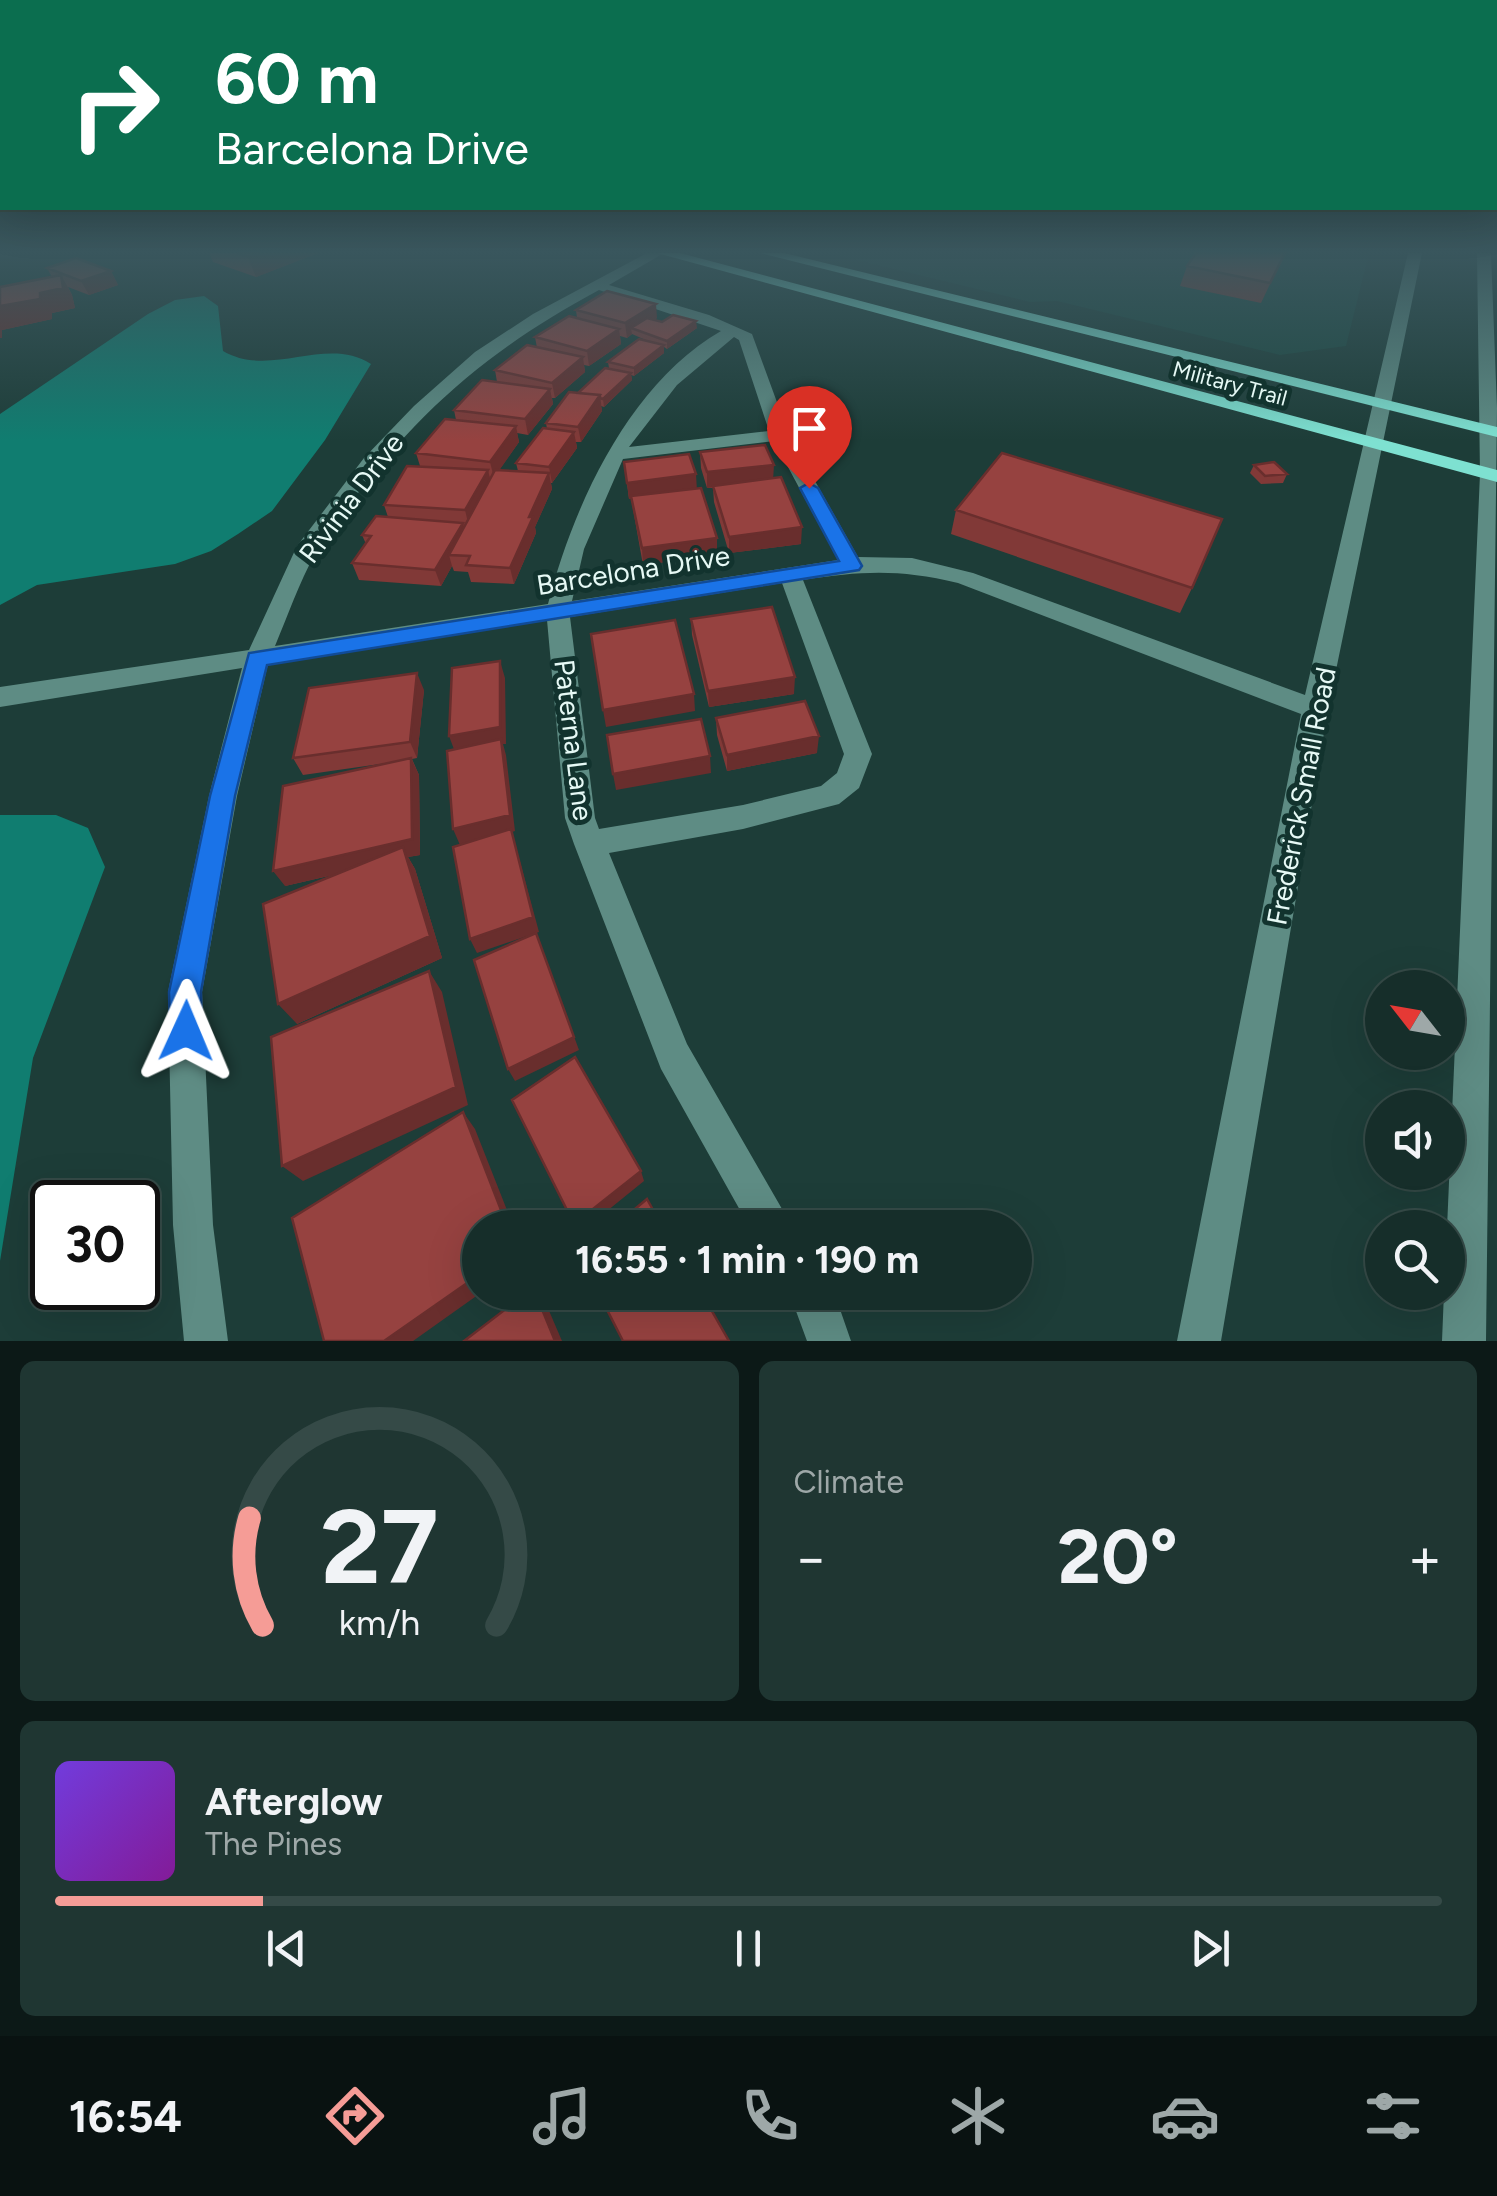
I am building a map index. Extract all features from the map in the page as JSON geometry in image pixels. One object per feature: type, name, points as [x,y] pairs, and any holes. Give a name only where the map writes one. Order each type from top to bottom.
[{"type":"main road","name":"Military Trail","points":[[892,316],[1493,475]]},
{"type":"main road","name":"Military Trail","points":[[1020,316],[1492,430]]},
{"type":"street","name":"Rivinia Drive","points":[[206,1341],[193,1226],[185,992],[222,796],[257,659],[305,551],[371,462],[420,410],[481,356],[541,316]]},
{"type":"street","points":[[691,316],[746,337],[780,434],[852,566]]},
{"type":"street","name":"Frederick Small Road","points":[[1199,1341],[1316,709],[1402,316]]},
{"type":"street","points":[[1464,1341],[1493,475],[1488,316]]},
{"type":"street","name":"Paterna Lane","points":[[736,330],[714,342],[671,380],[644,410],[616,454],[574,549],[558,612],[580,818],[674,1056],[763,1210]]},
{"type":"street","points":[[616,454],[780,434]]},
{"type":"street","name":"Barcelona Drive","points":[[0,697],[852,566],[912,565],[965,578],[1316,709]]},
{"type":"street","points":[[590,844],[744,817],[828,796],[849,780],[858,754],[790,576]]},
{"type":"street","points":[[820,1310],[828,1341]]},
{"type":"shaded area","points":[[146,316],[219,316],[223,351],[241,358],[260,361],[336,354],[354,356],[371,364],[325,440],[272,511],[211,551],[175,564],[37,585],[0,605],[0,414]]},
{"type":"shaded area","points":[[1117,316],[1354,316],[1346,346],[1280,355]]},
{"type":"shaded area","points":[[0,815],[56,815],[88,828],[105,867],[33,1058],[0,1261]]},
{"type":"building","points":[[569,316],[619,329],[587,351],[535,337]]},
{"type":"building","points":[[597,316],[637,316],[625,323]]},
{"type":"building","points":[[672,316],[696,321],[667,341],[631,328],[647,318],[662,322]]},
{"type":"building","points":[[639,339],[664,345],[634,368],[608,362]]},
{"type":"building","points":[[527,345],[583,357],[552,383],[495,370]]},
{"type":"building","points":[[605,368],[631,373],[603,399],[600,395],[578,393]]},
{"type":"building","points":[[482,380],[550,389],[525,419],[454,410]]},
{"type":"building","points":[[569,392],[600,395],[578,427],[546,423]]},
{"type":"building","points":[[445,419],[516,426],[490,462],[416,453]]},
{"type":"building","points":[[543,428],[574,432],[549,467],[516,463]]},
{"type":"building","points":[[765,445],[774,465],[707,472],[700,452]]},
{"type":"building","points":[[1002,453],[1222,519],[1192,588],[956,510]]},
{"type":"building","points":[[689,454],[696,474],[627,483],[624,462]]},
{"type":"building","points":[[1274,462],[1287,474],[1265,476],[1254,465]]},
{"type":"building","points":[[407,466],[488,470],[465,510],[384,505]]},
{"type":"building","points":[[495,470],[549,473],[510,568],[466,565],[470,556],[449,555]]},
{"type":"building","points":[[781,477],[802,527],[729,537],[713,486]]},
{"type":"building","points":[[701,488],[717,538],[642,548],[631,496]]},
{"type":"building","points":[[376,516],[463,523],[435,570],[352,563],[371,536],[362,535]]},
{"type":"building","points":[[772,607],[795,677],[708,691],[691,619]]},
{"type":"building","points":[[675,620],[694,694],[603,710],[591,634]]},
{"type":"building","points":[[500,661],[500,727],[449,736],[452,668]]},
{"type":"building","points":[[417,673],[410,742],[293,758],[309,688]]},
{"type":"building","points":[[805,701],[819,736],[727,755],[716,718]]},
{"type":"building","points":[[701,719],[710,756],[613,774],[607,735]]},
{"type":"building","points":[[501,739],[510,815],[453,829],[447,751]]},
{"type":"building","points":[[411,758],[412,839],[273,871],[283,786]]},
{"type":"building","points":[[511,829],[533,917],[470,939],[453,847]]},
{"type":"building","points":[[403,847],[430,936],[278,1004],[263,904]]},
{"type":"building","points":[[536,933],[574,1037],[508,1069],[474,960]]},
{"type":"building","points":[[429,971],[456,1087],[282,1166],[271,1037]]},
{"type":"building","points":[[575,1057],[641,1171],[592,1210],[567,1210],[512,1100]]},
{"type":"building","points":[[463,1112],[501,1210],[462,1210],[462,1287],[384,1341],[324,1341],[292,1218]]},
{"type":"building","points":[[647,1199],[653,1210],[634,1210]]},
{"type":"building","points":[[504,1310],[542,1310],[555,1341],[464,1341]]},
{"type":"building","points":[[607,1310],[711,1310],[729,1341],[623,1341]]},
{"type":"route","points":[[186,1031],[185,992],[222,796],[257,659],[852,566],[809,488]]}]
